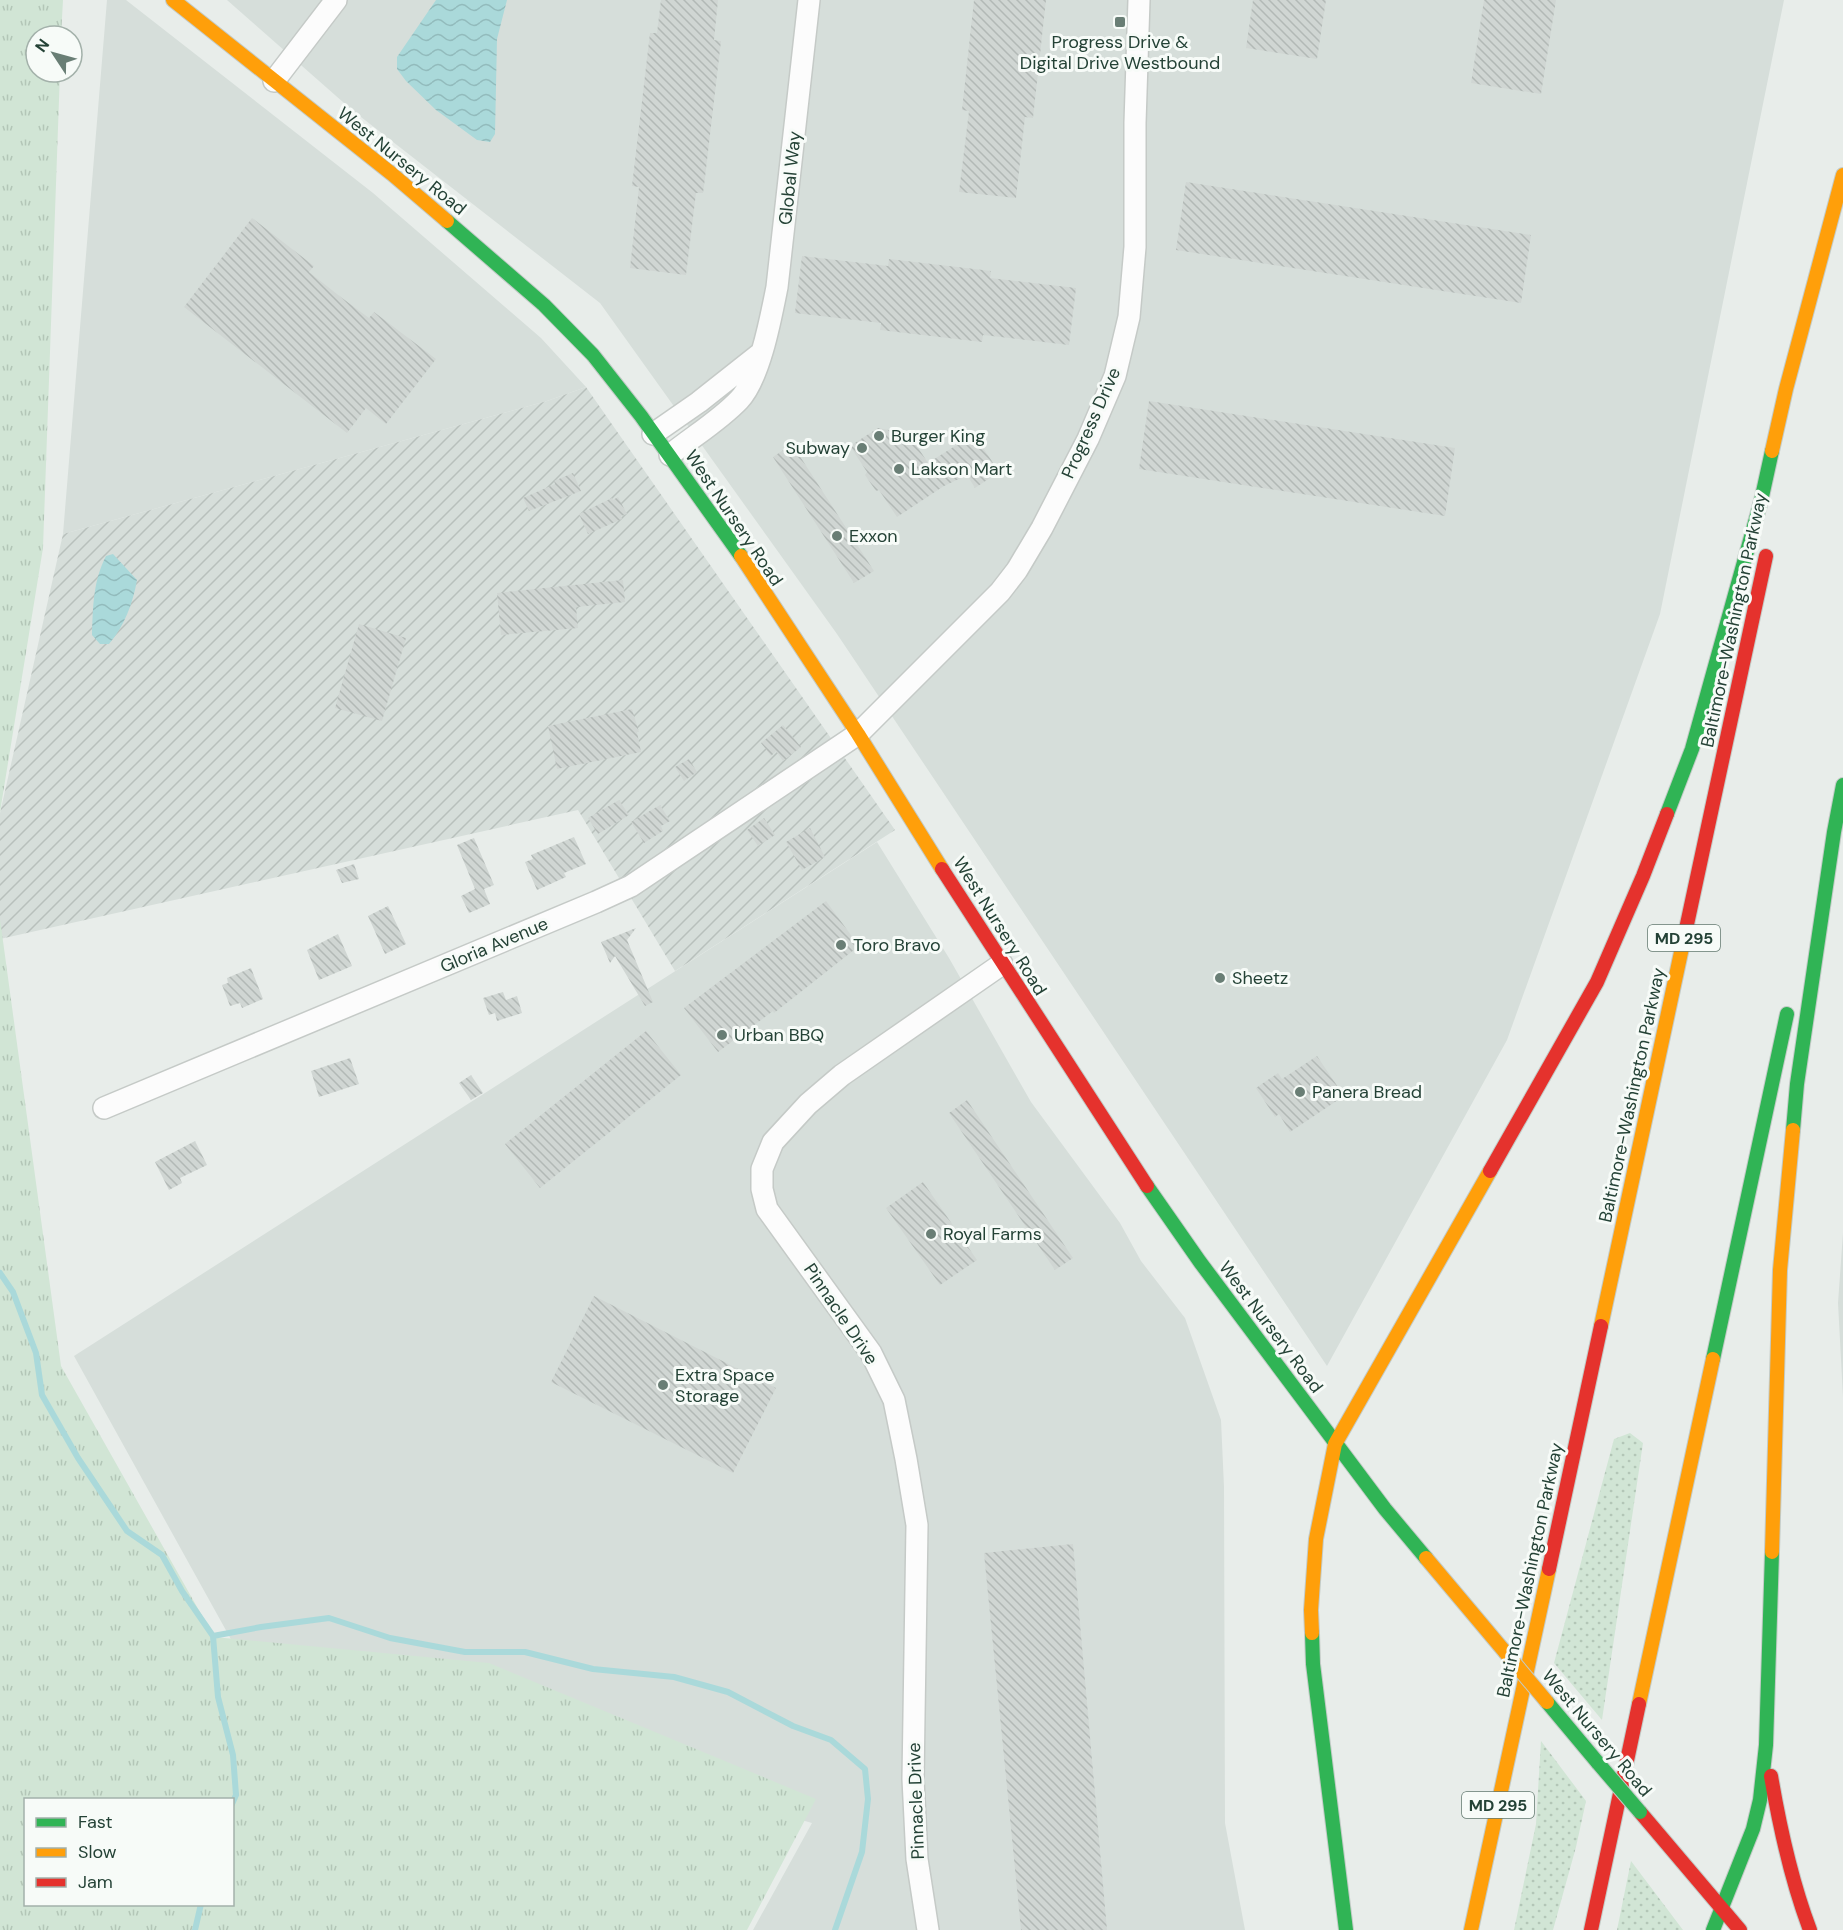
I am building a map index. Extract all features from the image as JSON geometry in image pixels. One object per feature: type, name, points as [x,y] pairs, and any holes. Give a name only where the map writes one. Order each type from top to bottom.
[{"type":"main road","name":"West Nursery Road","points":[[173,0],[392,174],[544,305],[593,355],[670,455],[726,534],[858,734],[1002,964],[1142,1179],[1200,1262],[1386,1509],[1740,1930]]},
{"type":"main road","points":[[1346,1930],[1313,1664],[1311,1610],[1316,1539],[1335,1444],[1597,982],[1642,876],[1692,749],[1761,501],[1786,389],[1843,174]]},
{"type":"main road","points":[[1809,356],[1843,196]]},
{"type":"main road","name":"Baltimore-Washington Parkway","points":[[1471,1930],[1770,540]]},
{"type":"main road","points":[[1713,1930],[1753,1829],[1760,1800],[1766,1745],[1780,1270],[1797,1084],[1843,784]]},
{"type":"main road","points":[[1807,924],[1824,843],[1834,832]]},
{"type":"main road","points":[[1591,1930],[1789,1006]]},
{"type":"main road","points":[[1766,1745],[1783,1847],[1797,1896],[1810,1930]]},
{"type":"street","points":[[274,81],[336,0]]},
{"type":"street","name":"Global Way","points":[[670,455],[740,399],[755,375],[771,321],[777,286],[809,0]]},
{"type":"street","name":"Progress Drive","points":[[858,734],[1000,592],[1017,570],[1042,528],[1083,448],[1115,376],[1130,317],[1135,247],[1135,123],[1139,0]]},
{"type":"street","points":[[653,434],[699,402],[761,353]]},
{"type":"street","name":"Gloria Avenue","points":[[104,1108],[585,907],[631,885],[858,734]]},
{"type":"street","name":"Pinnacle Drive","points":[[928,1930],[917,1858],[913,1779],[916,1525],[894,1400],[871,1353],[767,1209],[762,1189],[762,1169],[773,1142],[808,1104],[842,1075],[1002,964]]},
{"type":"shaded area","points":[[107,0],[126,0],[373,193],[541,338],[586,387],[547,401],[63,534]]},
{"type":"shaded area","points":[[227,0],[1784,0],[1660,614],[1507,1040],[1327,1366],[837,634],[600,303],[352,110]]},
{"type":"shaded area","points":[[586,387],[895,830],[675,971],[578,810],[0,939],[0,813],[63,534],[547,401]]},
{"type":"shaded area","points":[[877,842],[949,958],[1031,1102],[1120,1223],[1141,1261],[1185,1318],[1221,1420],[1224,1487],[1225,1823],[1245,1930],[753,1930],[812,1823],[243,1661],[74,1356]]},
{"type":"shaded area","points":[[1843,1233],[1843,1397],[1838,1303]]},
{"type":"green space","points":[[0,0],[63,0],[62,24],[24,24],[24,84],[60,84],[43,548],[0,812]]},
{"type":"green space","points":[[0,919],[61,1366],[214,1637],[489,1663],[816,1799],[747,1930],[0,1930]]},
{"type":"green space","points":[[1630,1433],[1643,1443],[1602,1720],[1554,1663],[1614,1439]]},
{"type":"green space","points":[[1541,1741],[1586,1801],[1553,1930],[1514,1930],[1536,1824]]},
{"type":"green space","points":[[1631,1861],[1683,1930],[1617,1930]]},
{"type":"water","points":[[436,0],[507,0],[497,39],[495,134],[490,142],[477,140],[436,110],[397,69],[397,57]]},
{"type":"water","points":[[113,554],[137,580],[130,606],[119,630],[109,644],[100,644],[92,635],[95,594],[98,575],[106,556]]},
{"type":"building","points":[[661,0],[718,0],[714,40],[721,41],[703,193],[696,193],[686,275],[630,268],[639,187],[632,186],[650,33],[657,33]]},
{"type":"building","points":[[974,0],[1046,0],[1033,118],[1025,117],[1016,198],[959,192],[969,111],[962,110]]},
{"type":"building","points":[[1253,0],[1326,0],[1317,59],[1246,48]]},
{"type":"building","points":[[1484,0],[1556,0],[1541,94],[1471,83]]},
{"type":"building","points":[[1186,182],[1531,235],[1521,303],[1176,250]]},
{"type":"building","points":[[252,218],[314,266],[309,272],[342,298],[369,318],[374,312],[436,359],[386,424],[366,408],[347,433],[184,307]]},
{"type":"building","points":[[802,256],[888,266],[889,259],[991,271],[990,278],[1076,288],[1069,345],[983,335],[982,342],[880,330],[881,323],[795,313]]},
{"type":"building","points":[[1149,401],[1455,448],[1445,516],[1139,469]]},
{"type":"building","name":"Lakson Mart","points":[[878,428],[909,434],[928,463],[974,434],[999,472],[975,488],[967,475],[944,486],[897,517],[879,490],[876,491],[865,475],[867,472],[850,446]]},
{"type":"building","name":"Exxon","points":[[792,444],[874,571],[854,583],[773,457]]},
{"type":"building","points":[[573,473],[581,491],[529,511],[523,498]]},
{"type":"building","points":[[618,497],[627,514],[621,516],[622,519],[588,534],[579,514]]},
{"type":"building","points":[[623,580],[625,602],[576,607],[578,628],[501,635],[497,593]]},
{"type":"building","points":[[359,624],[406,638],[382,721],[335,708]]},
{"type":"building","points":[[632,709],[639,732],[637,732],[641,752],[557,769],[548,726]]},
{"type":"building","points":[[783,725],[801,747],[783,761],[776,751],[771,756],[761,743]]},
{"type":"building","points":[[689,759],[697,772],[684,781],[675,767]]},
{"type":"building","points":[[619,800],[629,815],[598,834],[588,818]]},
{"type":"building","points":[[660,805],[670,821],[661,826],[663,831],[644,843],[631,822]]},
{"type":"building","points":[[764,818],[775,835],[758,846],[747,830]]},
{"type":"building","points":[[810,828],[825,857],[802,870],[786,842]]},
{"type":"building","points":[[574,837],[586,864],[564,873],[566,877],[537,890],[525,862],[533,859],[531,855]]},
{"type":"building","points":[[474,838],[494,885],[484,889],[490,904],[469,913],[461,896],[475,889],[457,845]]},
{"type":"building","points":[[354,864],[359,879],[342,883],[336,870]]},
{"type":"building","points":[[826,901],[859,946],[774,1013],[773,1011],[718,1052],[684,1008]]},
{"type":"building","points":[[388,906],[406,944],[385,954],[368,916]]},
{"type":"building","points":[[636,928],[627,940],[653,1002],[645,1006],[615,956],[610,963],[601,942]]},
{"type":"building","points":[[338,934],[352,966],[319,980],[307,950]]},
{"type":"building","points":[[251,968],[263,999],[242,1008],[240,1003],[230,1006],[222,985],[228,983],[227,978]]},
{"type":"building","points":[[503,992],[506,1000],[517,996],[522,1013],[497,1021],[495,1013],[489,1015],[483,998]]},
{"type":"building","points":[[646,1031],[681,1075],[540,1188],[505,1144]]},
{"type":"building","name":"Panera Bread","points":[[1317,1056],[1344,1096],[1290,1132],[1279,1114],[1275,1117],[1256,1088],[1278,1073],[1282,1079]]},
{"type":"building","points":[[350,1058],[359,1084],[319,1097],[311,1071]]},
{"type":"building","points":[[471,1075],[483,1093],[471,1100],[459,1083]]},
{"type":"building","name":"Royal Farms","points":[[967,1100],[1073,1258],[1055,1270],[949,1113]]},
{"type":"building","points":[[195,1141],[207,1165],[180,1178],[182,1183],[169,1190],[155,1162]]},
{"type":"building","name":"Royal Farms","points":[[923,1182],[977,1260],[940,1285],[886,1208]]},
{"type":"building","name":"Extra Space Storage","points":[[594,1296],[776,1388],[733,1473],[551,1382]]},
{"type":"building","points":[[1073,1544],[1107,1930],[1021,1930],[984,1553]]},
{"type":"waterway","points":[[0,1273],[13,1292],[36,1353],[42,1395],[78,1458],[127,1531],[162,1555],[182,1591],[213,1636],[218,1697],[233,1755],[236,1795],[234,1800]]},
{"type":"waterway","points":[[213,1636],[329,1618],[390,1638],[465,1652],[525,1652],[593,1669],[674,1677],[728,1692],[793,1726],[831,1740],[865,1769],[868,1799],[862,1852],[835,1930]]},
{"type":"waterway","points":[[195,1930],[201,1906]]},
{"type":"traffic: fast","points":[[447,221],[544,305],[593,355],[641,416],[741,556]]},
{"type":"traffic: fast","points":[[1667,814],[1692,749],[1761,501],[1772,451]]},
{"type":"traffic: fast","points":[[1793,1130],[1797,1084],[1843,785]]},
{"type":"traffic: fast","points":[[1713,1359],[1787,1014]]},
{"type":"traffic: fast","points":[[1147,1186],[1200,1262],[1385,1509],[1426,1558]]},
{"type":"traffic: fast","points":[[1713,1930],[1753,1829],[1760,1800],[1766,1745],[1772,1552]]},
{"type":"traffic: fast","points":[[1312,1633],[1313,1664],[1346,1930]]},
{"type":"traffic: fast","points":[[1547,1702],[1598,1763]]},
{"type":"traffic: fast","points":[[1598,1763],[1640,1812]]},
{"type":"traffic: slow","points":[[173,0],[392,174],[447,221]]},
{"type":"traffic: slow","points":[[1772,451],[1786,389],[1843,175]]},
{"type":"traffic: slow","points":[[741,556],[858,734],[942,869]]},
{"type":"traffic: slow","points":[[1601,1326],[1686,929]]},
{"type":"traffic: slow","points":[[1772,1552],[1780,1270],[1793,1130]]},
{"type":"traffic: slow","points":[[1312,1633],[1311,1610],[1316,1539],[1335,1444],[1490,1171]]},
{"type":"traffic: slow","points":[[1639,1704],[1713,1359]]},
{"type":"traffic: slow","points":[[1426,1558],[1505,1652]]},
{"type":"traffic: slow","points":[[1471,1930],[1549,1569]]},
{"type":"traffic: slow","points":[[1505,1652],[1547,1702]]},
{"type":"traffic: jam","points":[[1686,929],[1766,556]]},
{"type":"traffic: jam","points":[[1490,1171],[1597,982],[1667,814]]},
{"type":"traffic: jam","points":[[942,869],[1147,1186]]},
{"type":"traffic: jam","points":[[1549,1569],[1601,1326]]},
{"type":"traffic: jam","points":[[1591,1930],[1639,1704]]},
{"type":"traffic: jam","points":[[1771,1776],[1787,1854],[1810,1930]]},
{"type":"traffic: jam","points":[[1640,1812],[1740,1930]]},
{"type":"place","name":"Progress Drive & Digital Drive Westbound","points":[[1120,22]]},
{"type":"place","name":"Burger King","points":[[879,436]]},
{"type":"place","name":"Subway","points":[[862,448]]},
{"type":"place","name":"Lakson Mart","points":[[899,469]]},
{"type":"place","name":"Exxon","points":[[837,536]]},
{"type":"place","name":"Toro Bravo","points":[[841,945]]},
{"type":"place","name":"Sheetz","points":[[1220,978]]},
{"type":"place","name":"Urban BBQ","points":[[722,1035]]},
{"type":"place","name":"Panera Bread","points":[[1300,1092]]},
{"type":"place","name":"Royal Farms","points":[[931,1234]]},
{"type":"place","name":"Extra Space Storage","points":[[663,1385]]}]
